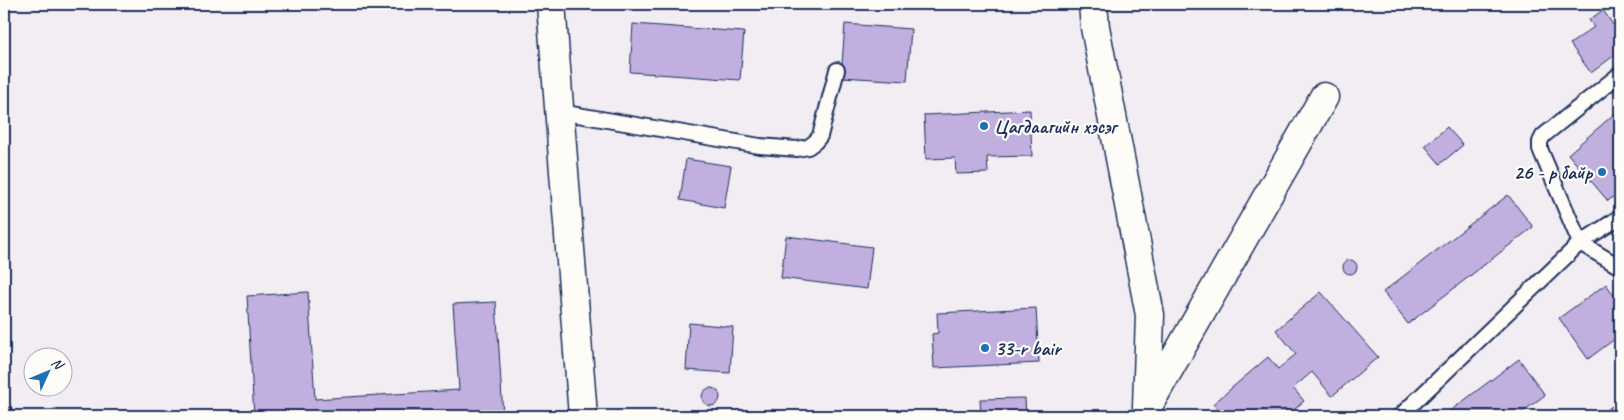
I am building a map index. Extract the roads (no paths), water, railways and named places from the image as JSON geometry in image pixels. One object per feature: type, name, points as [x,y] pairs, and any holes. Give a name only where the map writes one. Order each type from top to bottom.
[{"type":"street","points":[[551,4],[582,416]]},
{"type":"street","points":[[1093,4],[1095,27],[1150,315],[1146,413]]},
{"type":"street","points":[[1146,413],[1324,97]]},
{"type":"lane","points":[[560,112],[760,146],[808,148],[820,136],[837,70]]},
{"type":"lane","points":[[1620,74],[1544,136],[1540,142],[1540,149],[1580,243],[1620,267]]},
{"type":"lane","points":[[1409,413],[1580,243],[1620,216]]},
{"type":"lane","points":[[4,411],[4,416]]},
{"type":"place","name":"Цагдаагийн хэсэг","points":[[984,126]]},
{"type":"place","name":"26 - р байр","points":[[1602,172]]},
{"type":"place","name":"33-r bair","points":[[985,348]]}]
